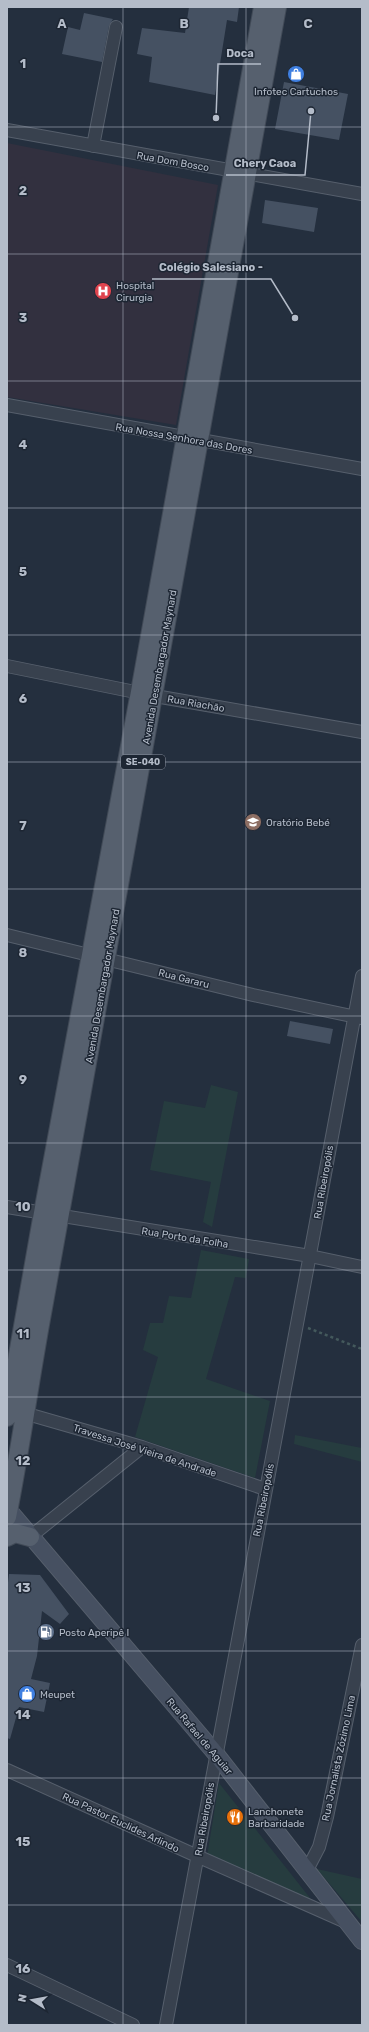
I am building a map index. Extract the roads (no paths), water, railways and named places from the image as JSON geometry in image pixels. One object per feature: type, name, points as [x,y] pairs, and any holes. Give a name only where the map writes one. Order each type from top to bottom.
[{"type":"main road","name":"Avenida Desembargador Maynard","points":[[240,173],[263,7]]},
{"type":"main road","name":"Avenida Desembargador Maynard","points":[[7,1512],[15,1415],[42,1213],[99,957],[148,694],[240,173],[277,7]]},
{"type":"main road","name":"Avenida Desembargador Maynard","points":[[15,1415],[61,1217],[99,957]]},
{"type":"main road","points":[[7,1537],[15,1533],[30,1537]]},
{"type":"street","points":[[92,146],[116,27]]},
{"type":"street","name":"Rua Dom Bosco","points":[[7,130],[362,194]]},
{"type":"street","name":"Rua Nossa Senhora das Dores","points":[[7,405],[362,469]]},
{"type":"street","name":"Rua Riachão","points":[[7,666],[148,694],[362,732]]},
{"type":"street","name":"Rua Gararu","points":[[7,935],[253,995],[358,1017]]},
{"type":"street","name":"Rua Ribeiropólis","points":[[166,2025],[296,1324],[358,1017],[362,976]]},
{"type":"street","name":"Rua Porto da Folha","points":[[7,1207],[61,1217],[310,1256],[362,1267]]},
{"type":"street","name":"Travessa José Vieira de Andrade","points":[[15,1415],[142,1447],[265,1489]]},
{"type":"street","points":[[30,1537],[142,1447]]},
{"type":"street","name":"Rua Rafael de Aguiar","points":[[7,1512],[216,1754],[362,1941]]},
{"type":"street","name":"Rua Jornalista Zózimo Lima","points":[[307,1870],[318,1847],[327,1817],[362,1645]]},
{"type":"street","name":"Rua Pastor Euclides Arlindo","points":[[7,1770],[346,1922]]},
{"type":"street","points":[[7,1965],[133,2025]]},
{"type":"place","name":"Infotec Cartuchos","points":[[296,74]]},
{"type":"place","name":"Chery Caoa","points":[[311,111]]},
{"type":"place","name":"Doca","points":[[216,118]]},
{"type":"place","name":"Hospital Cirurgia","points":[[103,291]]},
{"type":"place","name":"Colégio Salesiano -","points":[[295,318]]},
{"type":"place","name":"Oratório Bebé","points":[[253,822]]},
{"type":"place","name":"Posto Aperipê I","points":[[46,1632]]},
{"type":"place","name":"Meupet","points":[[27,1694]]},
{"type":"place","name":"Lanchonete Barbaridade","points":[[235,1817]]}]
